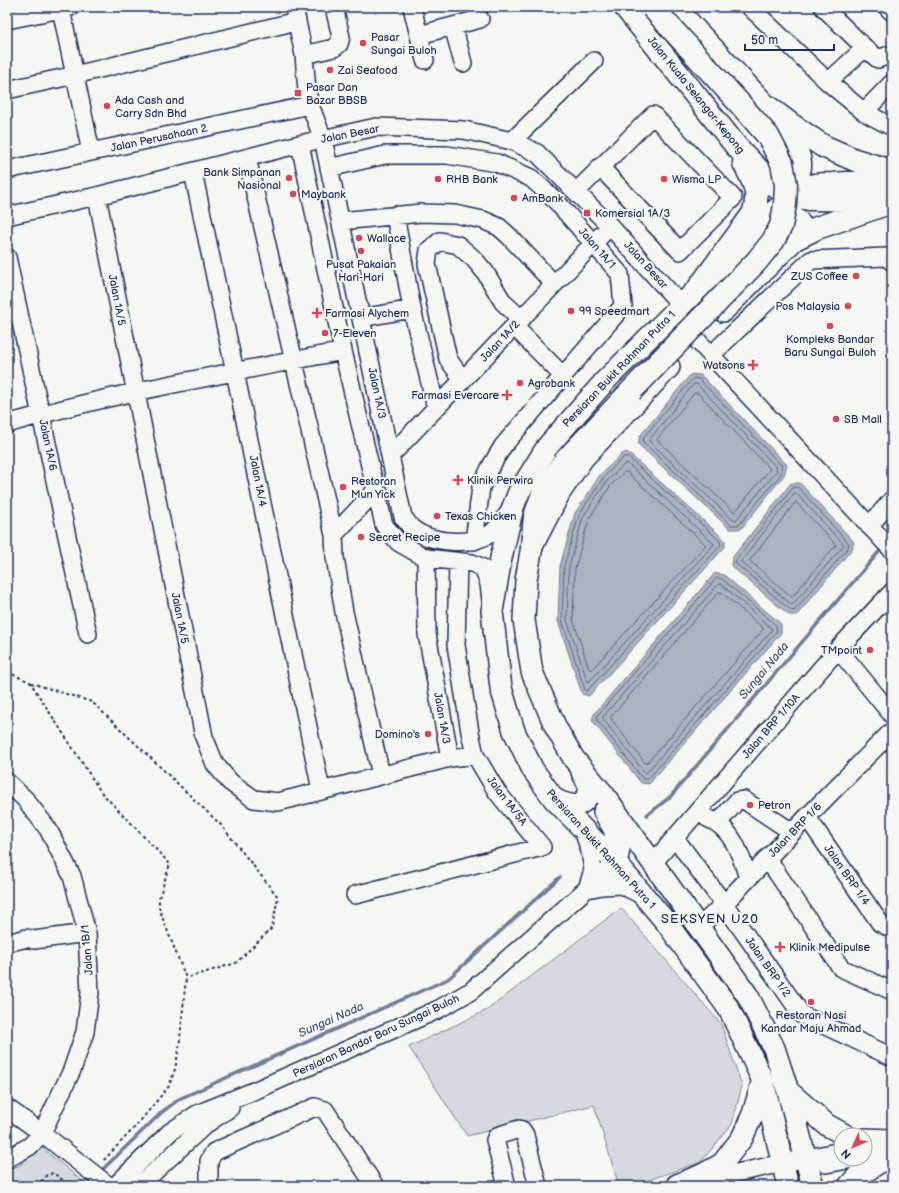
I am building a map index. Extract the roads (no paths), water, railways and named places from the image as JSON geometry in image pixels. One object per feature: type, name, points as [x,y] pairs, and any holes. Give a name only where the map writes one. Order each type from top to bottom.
[{"type":"highway","name":"Jalan Kuala Selangor-Kepong","points":[[625,7],[736,146],[769,181],[780,190],[794,196],[809,199],[892,201]]},
{"type":"highway","points":[[532,546],[536,516],[545,488],[563,463],[756,262],[773,241],[781,226],[785,205],[786,185],[782,163],[768,136],[652,7]]},
{"type":"highway","points":[[674,7],[764,104],[786,132],[796,149],[800,161],[799,171],[794,178],[786,182],[769,181]]},
{"type":"highway","points":[[764,104],[823,146],[855,160],[892,171]]},
{"type":"highway","points":[[700,286],[753,214],[757,204],[757,194],[754,185],[736,146]]},
{"type":"highway","points":[[760,227],[768,218],[794,196],[814,185],[858,182],[892,183]]},
{"type":"highway","points":[[795,239],[817,228],[892,201]]},
{"type":"main road","name":"Persiaran Bukit Rahman Putra 1","points":[[785,1174],[763,1081],[729,1009],[666,922],[616,863],[554,800],[533,770],[514,731],[500,688],[492,611],[501,558],[513,506],[519,492],[547,447],[606,380],[760,227],[776,216],[790,214],[800,222],[800,229],[795,239]]},
{"type":"main road","points":[[616,863],[619,850],[614,829],[556,728],[532,672],[524,620],[526,580],[532,546],[560,492],[583,458],[696,339],[795,239]]},
{"type":"main road","points":[[574,759],[604,795],[748,996],[774,1048],[788,1091],[809,1171]]},
{"type":"main road","points":[[554,800],[565,805],[574,806],[580,804],[589,795],[591,789]]},
{"type":"main road","points":[[676,1186],[702,1175],[722,1164],[742,1138],[753,1114],[763,1081]]},
{"type":"main road","points":[[788,1091],[827,1125],[833,1128]]},
{"type":"main road","points":[[873,1140],[892,1140]]},
{"type":"main road","points":[[849,1186],[857,1177],[892,1153]]},
{"type":"street","points":[[304,55],[334,48],[340,44],[341,37],[334,7]]},
{"type":"street","points":[[412,7],[425,60]]},
{"type":"street","points":[[750,7],[828,82],[864,112],[892,127]]},
{"type":"street","points":[[824,7],[865,48],[878,58],[892,54]]},
{"type":"street","points":[[887,7],[892,12]]},
{"type":"street","points":[[7,20],[66,8],[75,75],[91,152]]},
{"type":"street","points":[[7,90],[75,75],[296,14]]},
{"type":"street","name":"Jalan 1A/3","points":[[296,14],[304,55],[307,91],[310,105],[323,139],[403,517],[413,529],[428,536],[445,541],[474,541],[490,534],[500,525],[513,506]]},
{"type":"street","points":[[419,35],[480,19]]},
{"type":"street","points":[[453,26],[463,63]]},
{"type":"street","points":[[828,82],[865,48]]},
{"type":"street","points":[[512,141],[594,61]]},
{"type":"street","points":[[864,112],[892,83]]},
{"type":"street","name":"Jalan Perusahaan 2","points":[[7,170],[310,105]]},
{"type":"street","points":[[576,192],[600,168],[653,115],[733,198],[680,251],[600,168]]},
{"type":"street","name":"Jalan Besar","points":[[7,216],[97,196],[300,144],[376,127],[464,130],[512,141],[537,153],[610,226],[682,304]]},
{"type":"street","name":"Jalan 1A/3","points":[[300,144],[343,351],[384,525],[398,542],[426,558],[472,563],[483,568],[489,584],[492,611]]},
{"type":"street","name":"Jalan 1A/1","points":[[329,168],[385,155],[447,155],[497,163],[531,178],[556,201],[620,274],[623,306],[503,446],[491,466],[481,488],[474,541]]},
{"type":"street","points":[[247,158],[334,535],[335,557],[344,612],[380,775]]},
{"type":"street","name":"Jalan 1A/4","points":[[193,172],[320,790]]},
{"type":"street","name":"Jalan 1A/5","points":[[97,196],[204,737],[215,764],[230,782],[254,799],[278,802],[380,775],[450,758],[474,754]]},
{"type":"street","points":[[340,221],[421,213],[455,214],[483,220],[499,227],[509,236],[554,284]]},
{"type":"street","points":[[394,215],[412,308],[436,408]]},
{"type":"street","name":"Jalan 1A/2","points":[[390,456],[610,226]]},
{"type":"street","points":[[463,380],[448,360],[427,264],[429,250],[440,241],[458,245],[474,259],[485,272],[517,323],[563,376]]},
{"type":"street","name":"Jalan 1A/6","points":[[7,257],[88,634]]},
{"type":"street","points":[[711,355],[811,260],[887,257],[892,262]]},
{"type":"street","points":[[361,318],[412,308]]},
{"type":"street","points":[[696,339],[892,550]]},
{"type":"street","points":[[7,424],[41,414],[136,393],[343,351]]},
{"type":"street","points":[[334,535],[376,490]]},
{"type":"street","points":[[873,530],[892,500]]},
{"type":"street","name":"Jalan 1A/5A","points":[[355,895],[542,847],[497,792],[474,754],[456,645],[451,561],[445,541]]},
{"type":"street","name":"Jalan 1A/3","points":[[426,558],[427,634],[450,758]]},
{"type":"street","name":"Jalan BRP 1/10A","points":[[653,863],[838,649],[892,592]]},
{"type":"street","points":[[838,649],[892,715]]},
{"type":"street","name":"Jalan BRP 1/6","points":[[698,928],[724,904],[792,832],[892,731]]},
{"type":"street","name":"Jalan 1B/1","points":[[7,782],[25,799],[48,829],[72,876],[87,933],[90,993],[85,1032],[72,1070],[42,1133],[30,1146],[7,1159]]},
{"type":"street","points":[[718,823],[737,801],[741,799],[792,832]]},
{"type":"street","points":[[694,815],[709,818],[718,823],[732,839],[742,860],[748,878]]},
{"type":"street","name":"Jalan BRP 1/4","points":[[807,817],[880,923],[892,929]]},
{"type":"street","points":[[582,828],[590,851],[593,870],[587,889],[602,886],[621,885],[644,896]]},
{"type":"street","name":"Jalan BRP 1/2","points":[[675,838],[724,904],[802,1016],[892,1057]]},
{"type":"street","points":[[767,858],[842,968],[892,991]]},
{"type":"street","name":"Persiaran Bandar Baru Sungai Buloh","points":[[256,1090],[437,1010],[472,991],[616,863]]},
{"type":"street","points":[[7,943],[27,938],[34,940],[87,933]]},
{"type":"street","points":[[115,1186],[170,1132],[198,1114],[256,1090]]},
{"type":"street","points":[[139,1186],[206,1125],[256,1090]]},
{"type":"street","points":[[209,1186],[209,1161],[214,1152],[315,1107],[325,1110],[375,1186]]},
{"type":"street","points":[[7,1108],[42,1133],[109,1186]]},
{"type":"street","points":[[507,1186],[495,1140],[500,1134],[519,1129],[522,1130],[525,1135],[538,1186]]},
{"type":"street","points":[[873,1144],[892,1140]]},
{"type":"street","points":[[873,1156],[892,1153]]},
{"type":"street","points":[[809,1171],[833,1156]]},
{"type":"street","points":[[676,1186],[809,1171],[833,1164]]},
{"type":"street","points":[[722,1186],[785,1174]]},
{"type":"water","points":[[691,374],[701,375],[787,465],[784,475],[741,529],[730,529],[638,444],[640,436]]},
{"type":"water","points":[[627,452],[725,540],[725,547],[589,696],[582,694],[558,621],[560,566],[575,513],[600,475],[622,454]]},
{"type":"water","points":[[791,483],[800,483],[854,542],[852,549],[797,615],[789,615],[731,566],[732,558]]},
{"type":"water","points":[[715,573],[724,575],[781,624],[781,633],[649,784],[641,783],[592,720],[594,714]]},
{"type":"waterway","name":"Sungai Nada","points":[[647,815],[670,797],[883,547]]},
{"type":"waterway","name":"Sungai Nada","points":[[103,1169],[162,1112],[179,1099],[448,979],[560,877]]},
{"type":"waterway","name":"Sungai Nada","points":[[86,1186],[90,1182]]},
{"type":"place","name":"Pasar Sungai Buloh","points":[[363,43]]},
{"type":"place","name":"Zai Seafood","points":[[330,70]]},
{"type":"place","name":"Pasar Dan Bazar BBSB","points":[[298,93]]},
{"type":"place","name":"Ada Cash and Carry Sdn Bhd","points":[[107,106]]},
{"type":"place","name":"Bank Simpanan Nasional","points":[[289,178]]},
{"type":"place","name":"RHB Bank","points":[[438,179]]},
{"type":"place","name":"Wisma LP","points":[[664,179]]},
{"type":"place","name":"Maybank","points":[[293,194]]},
{"type":"place","name":"AmBank","points":[[514,198]]},
{"type":"place","name":"Komersial 1A/3","points":[[587,213]]},
{"type":"place","name":"Wallace","points":[[359,238]]},
{"type":"place","name":"Pusat Pakaian Hari-Hari","points":[[361,251]]},
{"type":"place","name":"ZUS Coffee","points":[[856,276]]},
{"type":"place","name":"Pos Malaysia","points":[[848,306]]},
{"type":"place","name":"99 Speedmart","points":[[571,311]]},
{"type":"place","name":"Farmasi Alychem","points":[[317,313]]},
{"type":"place","name":"Kompleks Bandar Baru Sungai Buloh","points":[[830,326]]},
{"type":"place","name":"7-Eleven","points":[[325,333]]},
{"type":"place","name":"Watsons","points":[[753,365]]},
{"type":"place","name":"Agrobank","points":[[520,383]]},
{"type":"place","name":"Farmasi Evercare","points":[[507,395]]},
{"type":"place","name":"SB Mall","points":[[836,419]]},
{"type":"place","name":"Klinik Perwira","points":[[458,480]]},
{"type":"place","name":"Restoran Mun Yick","points":[[343,487]]},
{"type":"place","name":"Texas Chicken","points":[[437,516]]},
{"type":"place","name":"Secret Recipe","points":[[361,537]]},
{"type":"place","name":"TMpoint","points":[[870,650]]},
{"type":"place","name":"Domino's","points":[[428,734]]},
{"type":"place","name":"Petron","points":[[750,805]]},
{"type":"place","name":"Klinik Medipulse","points":[[780,947]]},
{"type":"place","name":"Restoran Nasi Kandar Maju Ahmad","points":[[811,1002]]},
{"type":"district","name":"SEKSYEN U20","points":[[710,919]]}]
